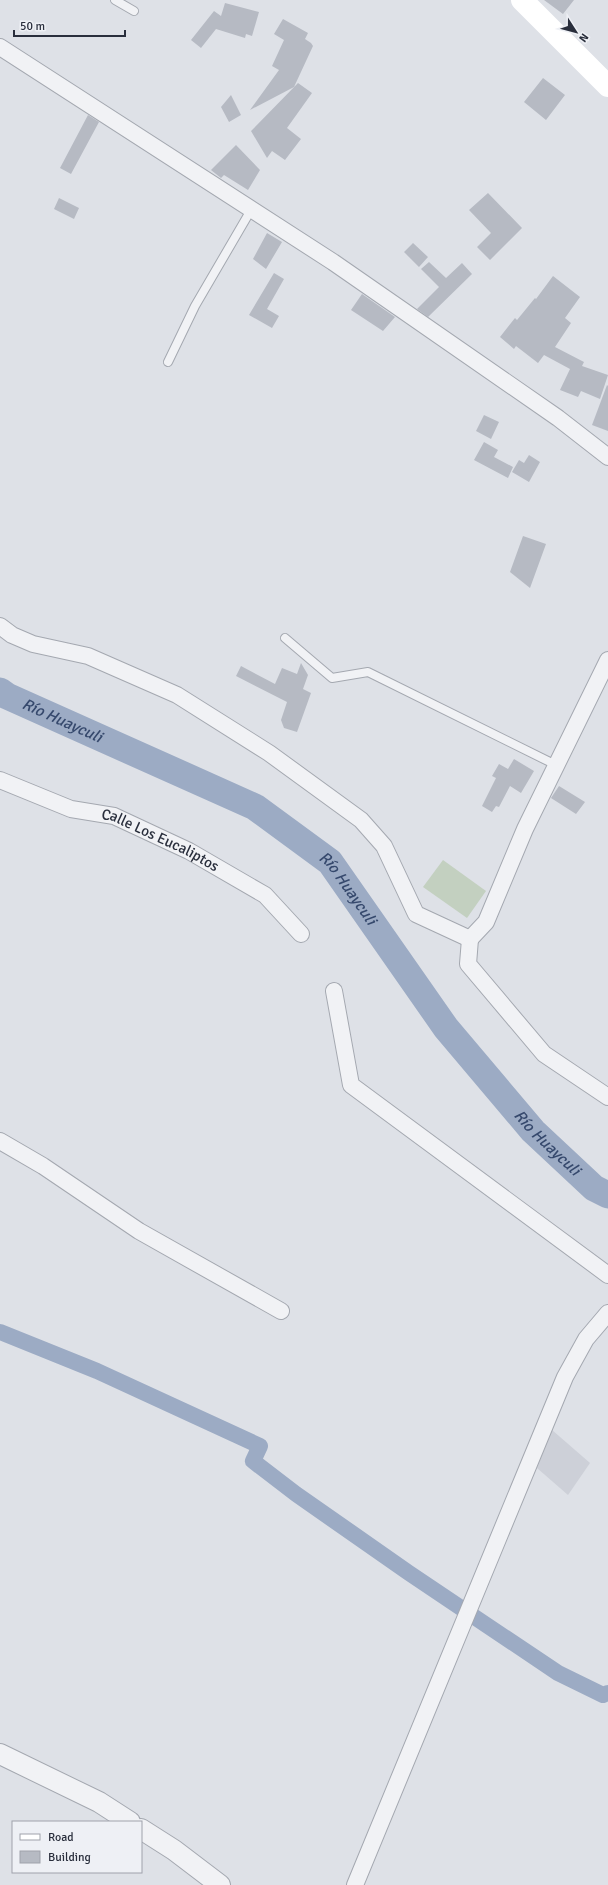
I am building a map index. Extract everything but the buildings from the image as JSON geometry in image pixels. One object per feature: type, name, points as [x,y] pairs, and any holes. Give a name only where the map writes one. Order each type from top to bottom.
[{"type":"main road","points":[[522,0],[604,80]]},
{"type":"street","points":[[0,47],[333,262],[558,418],[608,457]]},
{"type":"street","points":[[0,626],[12,635],[33,644],[88,656],[177,695],[269,753],[360,820],[384,846],[416,914],[470,939]]},
{"type":"street","points":[[608,660],[525,830],[486,922],[470,939],[468,964],[544,1054],[608,1097]]},
{"type":"street","name":"Calle Los Eucaliptos","points":[[0,780],[71,809],[114,816],[189,851],[265,895],[301,934]]},
{"type":"street","points":[[334,991],[351,1085],[608,1275]]},
{"type":"street","points":[[0,1141],[43,1166],[139,1231],[281,1310]]},
{"type":"street","points":[[355,1885],[564,1377],[586,1339],[608,1313]]},
{"type":"street","points":[[0,1754],[99,1802],[128,1821]]},
{"type":"street","points":[[142,1830],[174,1850],[220,1885]]},
{"type":"lane","points":[[114,0],[134,11]]},
{"type":"lane","points":[[168,362],[195,306],[251,210]]},
{"type":"lane","points":[[285,638],[332,678],[368,672],[556,765]]},
{"type":"shaded area","points":[[552,1430],[590,1463],[568,1495],[537,1468]]},
{"type":"green space","points":[[443,860],[486,891],[467,918],[423,887]]},
{"type":"waterway","name":"Río Huayculi","points":[[0,691],[7,696],[255,807],[330,862],[446,1028],[533,1131],[594,1188],[608,1195]]},
{"type":"waterway","points":[[0,1332],[97,1371],[260,1446],[253,1461],[296,1494],[409,1573],[558,1673],[603,1695],[608,1693]]}]
